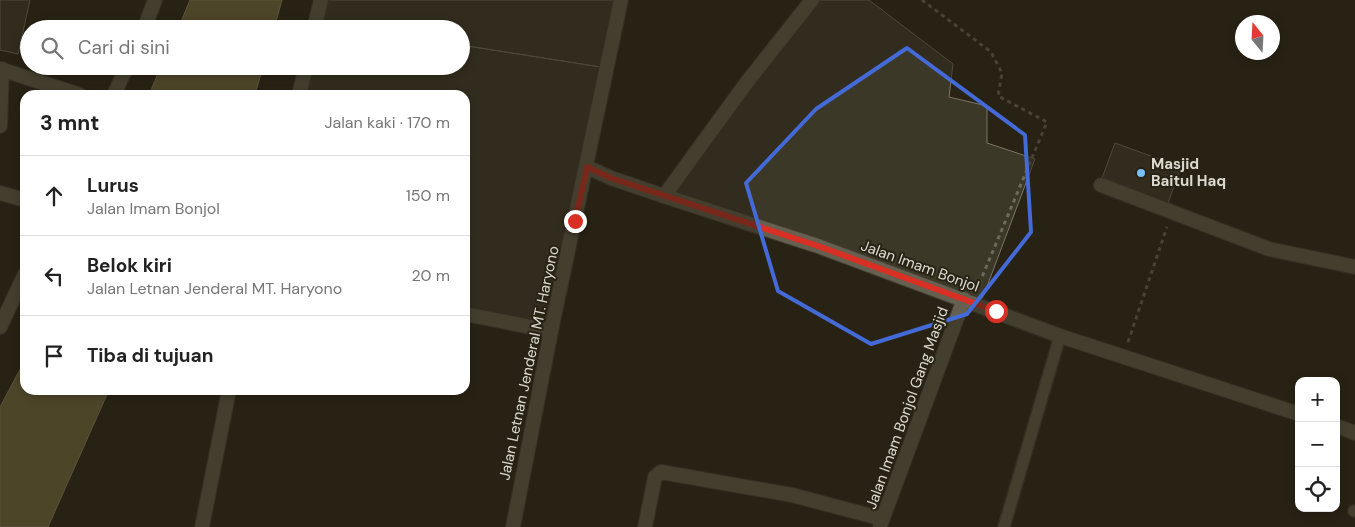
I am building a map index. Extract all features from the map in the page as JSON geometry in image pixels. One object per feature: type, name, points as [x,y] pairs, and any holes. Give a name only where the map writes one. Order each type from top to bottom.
[{"type":"street","points":[[147,20],[155,0]]},
{"type":"street","points":[[316,20],[321,0]]},
{"type":"street","name":"Jalan Letnan Jenderal MT. Haryono","points":[[513,527],[551,330],[621,0]]},
{"type":"street","points":[[664,196],[747,82],[812,0]]},
{"type":"street","points":[[0,126],[1,69],[65,90]]},
{"type":"street","points":[[116,90],[123,75]]},
{"type":"street","points":[[300,90],[304,75]]},
{"type":"street","name":"Jalan Imam Bonjol","points":[[587,167],[611,178],[818,246],[968,300],[1060,336],[1295,413]]},
{"type":"street","points":[[1101,185],[1269,249],[1355,268]]},
{"type":"street","points":[[0,193],[20,199]]},
{"type":"street","points":[[0,327],[20,285]]},
{"type":"street","name":"Jalan Imam Bonjol Gang Masjid","points":[[881,523],[968,300]]},
{"type":"street","points":[[470,315],[551,330]]},
{"type":"street","points":[[202,527],[228,395]]},
{"type":"street","points":[[1340,427],[1355,432]]},
{"type":"street","points":[[645,527],[654,477],[661,472],[792,495],[881,523]]},
{"type":"lane","points":[[1004,527],[1060,336]]},
{"type":"path","points":[[922,0],[991,52],[1002,72],[998,96],[1047,122],[968,300]]},
{"type":"path","points":[[1122,357],[1172,212]]},
{"type":"highlighted area","points":[[907,48],[1025,135],[1031,232],[967,314],[871,344],[778,291],[746,183],[816,109]]},
{"type":"shaded area","points":[[190,0],[282,0],[276,20],[182,20]]},
{"type":"shaded area","points":[[157,75],[261,75],[256,90],[151,90]]},
{"type":"shaded area","points":[[20,369],[20,395],[107,395],[48,527],[0,527],[0,407]]},
{"type":"building","points":[[0,0],[30,0],[26,20],[20,20],[18,54],[0,50]]},
{"type":"building","points":[[321,0],[621,0],[607,68],[470,46],[470,20],[316,20]]},
{"type":"building","points":[[812,0],[869,0],[953,64],[949,97],[987,106],[987,143],[1035,159],[980,305],[664,196]]},
{"type":"building","points":[[470,46],[607,68],[551,331],[470,315],[470,90],[300,90],[304,75],[470,75]]},
{"type":"building","name":"Masjid Baitul Haq","points":[[1115,143],[1181,167],[1168,203],[1102,178]]},
{"type":"place","name":"Masjid Baitul Haq","points":[[1141,173]]},
{"type":"route","points":[[575,221],[587,167],[611,178],[818,246],[996,311]]}]
